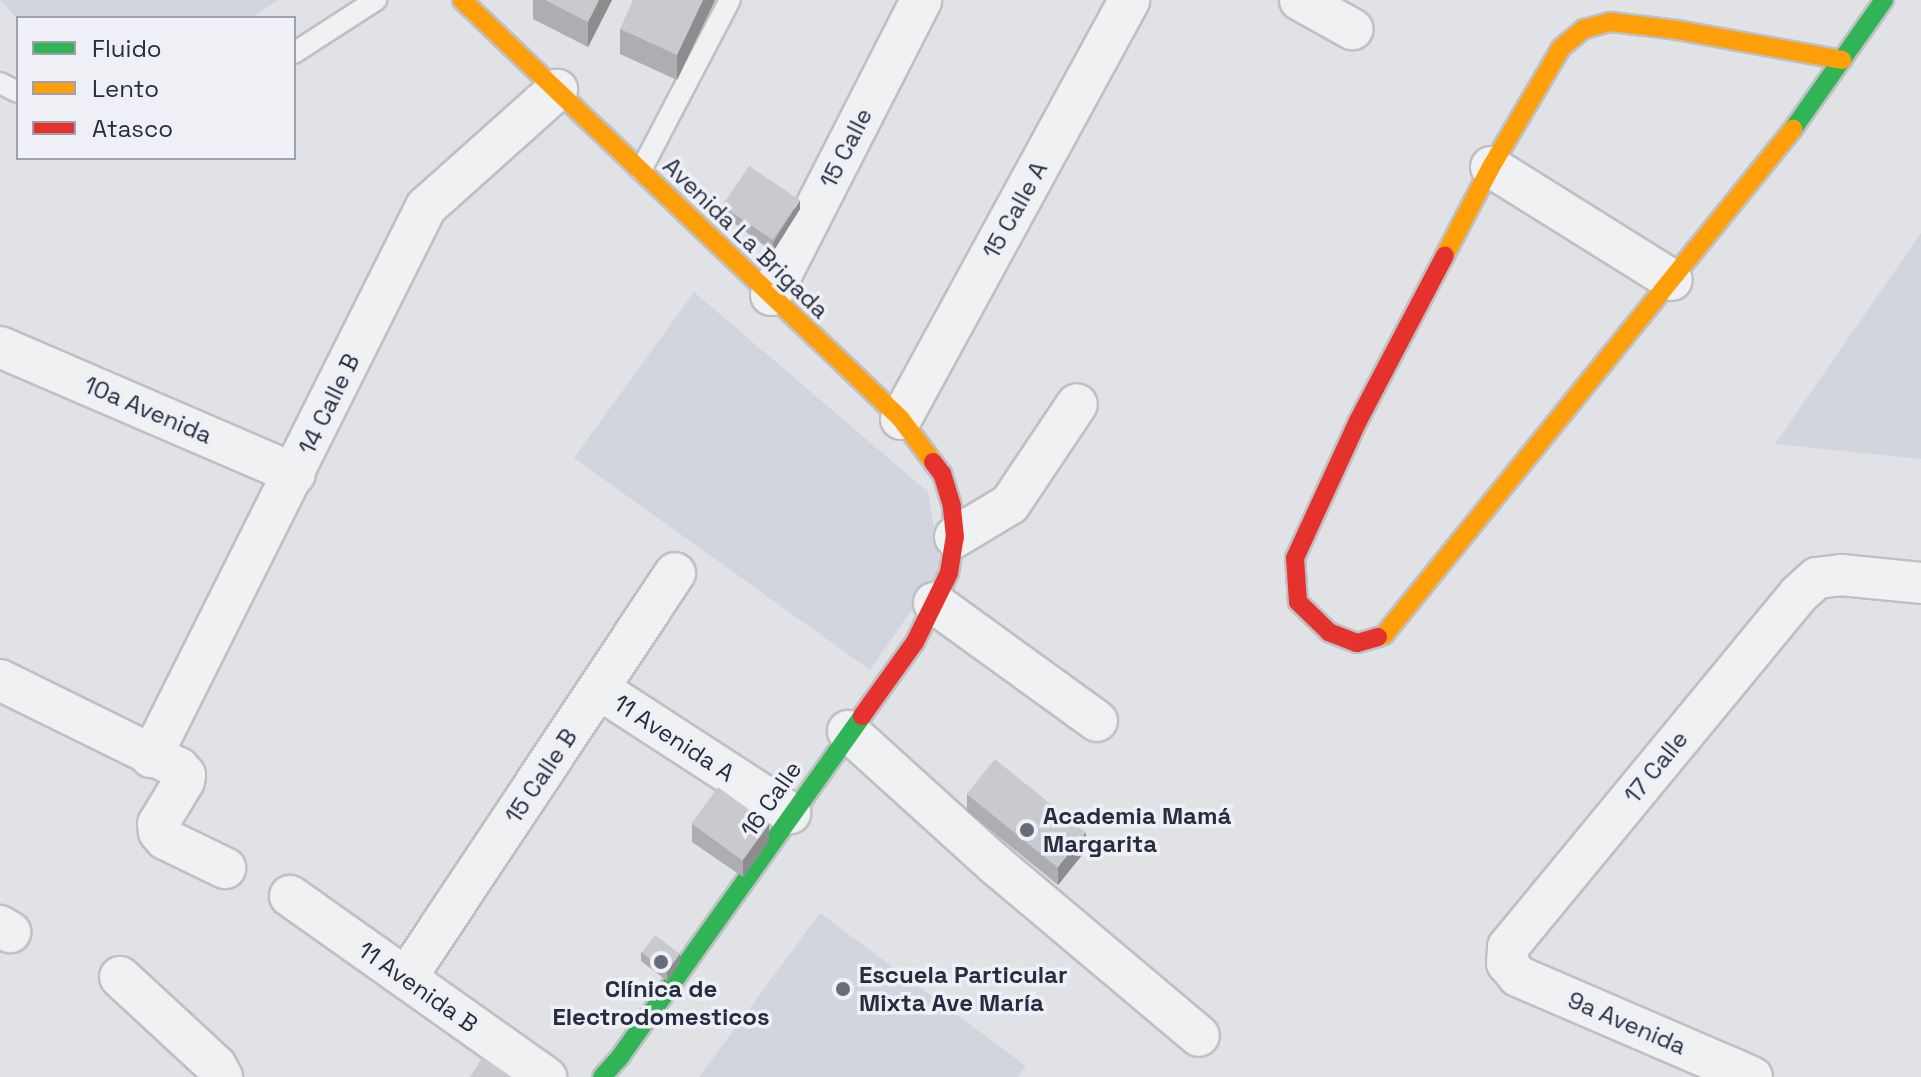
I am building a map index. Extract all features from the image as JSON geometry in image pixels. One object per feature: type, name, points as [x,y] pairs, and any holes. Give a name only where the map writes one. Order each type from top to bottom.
[{"type":"street","name":"Avenida La Brigada","points":[[462,0],[901,419],[942,474],[952,506],[955,537]]},
{"type":"street","name":"15 Calle","points":[[771,295],[921,0]]},
{"type":"street","name":"15 Calle A","points":[[901,419],[1129,0]]},
{"type":"street","points":[[1300,0],[1352,29]]},
{"type":"street","points":[[1842,60],[1677,30],[1611,22],[1584,29],[1561,48],[1491,167],[1358,421],[1295,558],[1298,602],[1329,632],[1357,643],[1384,635],[1773,156],[1842,60],[1884,0]]},
{"type":"street","name":"14 Calle B","points":[[151,757],[426,207],[557,90]]},
{"type":"street","points":[[1491,167],[1672,280]]},
{"type":"street","name":"10a Avenida","points":[[0,347],[295,474]]},
{"type":"street","points":[[955,537],[1010,504],[1077,404]]},
{"type":"street","name":"16 Calle","points":[[602,1077],[620,1057],[848,731],[915,642],[949,573],[955,537]]},
{"type":"street","name":"15 Calle B","points":[[406,978],[675,573]]},
{"type":"street","name":"17 Calle","points":[[1507,963],[1508,947],[1799,594],[1817,578],[1841,575],[1921,583]]},
{"type":"street","points":[[934,603],[1097,721]]},
{"type":"street","points":[[0,680],[151,757],[179,768],[185,775],[158,824],[159,832],[165,839],[225,868]]},
{"type":"street","name":"11 Avenida A","points":[[599,689],[790,813]]},
{"type":"street","points":[[848,731],[996,865],[1199,1036]]},
{"type":"street","name":"11 Avenida B","points":[[290,896],[546,1077]]},
{"type":"street","name":"9a Avenida","points":[[1507,963],[1518,976],[1752,1077]]},
{"type":"street","points":[[120,977],[216,1066],[222,1077]]},
{"type":"lane","points":[[296,52],[376,0]]},
{"type":"lane","points":[[641,170],[730,0]]},
{"type":"shaded area","points":[[0,0],[278,0],[254,16],[16,18]]},
{"type":"shaded area","points":[[1921,233],[1921,459],[1775,444]]},
{"type":"shaded area","points":[[694,292],[928,492],[941,568],[870,670],[574,458]]},
{"type":"shaded area","name":"Escuela Particular Mixta Ave María","points":[[820,913],[1026,1066],[1017,1077],[699,1077]]},
{"type":"building","points":[[545,0],[599,0],[588,22]]},
{"type":"building","points":[[633,0],[703,0],[677,55],[620,29]]},
{"type":"building","points":[[749,166],[800,200],[773,240],[722,206]]},
{"type":"building","name":"Academia Mamá Margarita","points":[[995,759],[1086,833],[1058,868],[967,794]]},
{"type":"building","points":[[718,787],[769,824],[743,860],[692,823]]},
{"type":"building","points":[[655,935],[680,954],[667,971],[642,953]]},
{"type":"building","points":[[482,1058],[512,1077],[470,1077]]},
{"type":"traffic: fast","points":[[1793,129],[1884,0]]},
{"type":"traffic: fast","points":[[602,1077],[620,1057],[862,716]]},
{"type":"traffic: slow","points":[[462,0],[901,419],[933,462]]},
{"type":"traffic: slow","points":[[1445,255],[1491,167],[1561,48],[1584,29],[1611,22],[1677,30],[1842,60]]},
{"type":"traffic: slow","points":[[1378,637],[1384,635],[1793,129]]},
{"type":"traffic: jam","points":[[1378,637],[1357,643],[1329,632],[1298,602],[1295,558],[1358,421],[1445,255]]},
{"type":"traffic: jam","points":[[862,716],[915,642],[949,573],[955,537],[952,506],[942,474],[933,462]]},
{"type":"place","name":"Academia Mamá Margarita","points":[[1027,830]]},
{"type":"place","name":"Clínica de Electrodomesticos","points":[[661,962]]},
{"type":"place","name":"Escuela Particular Mixta Ave María","points":[[843,989]]}]
